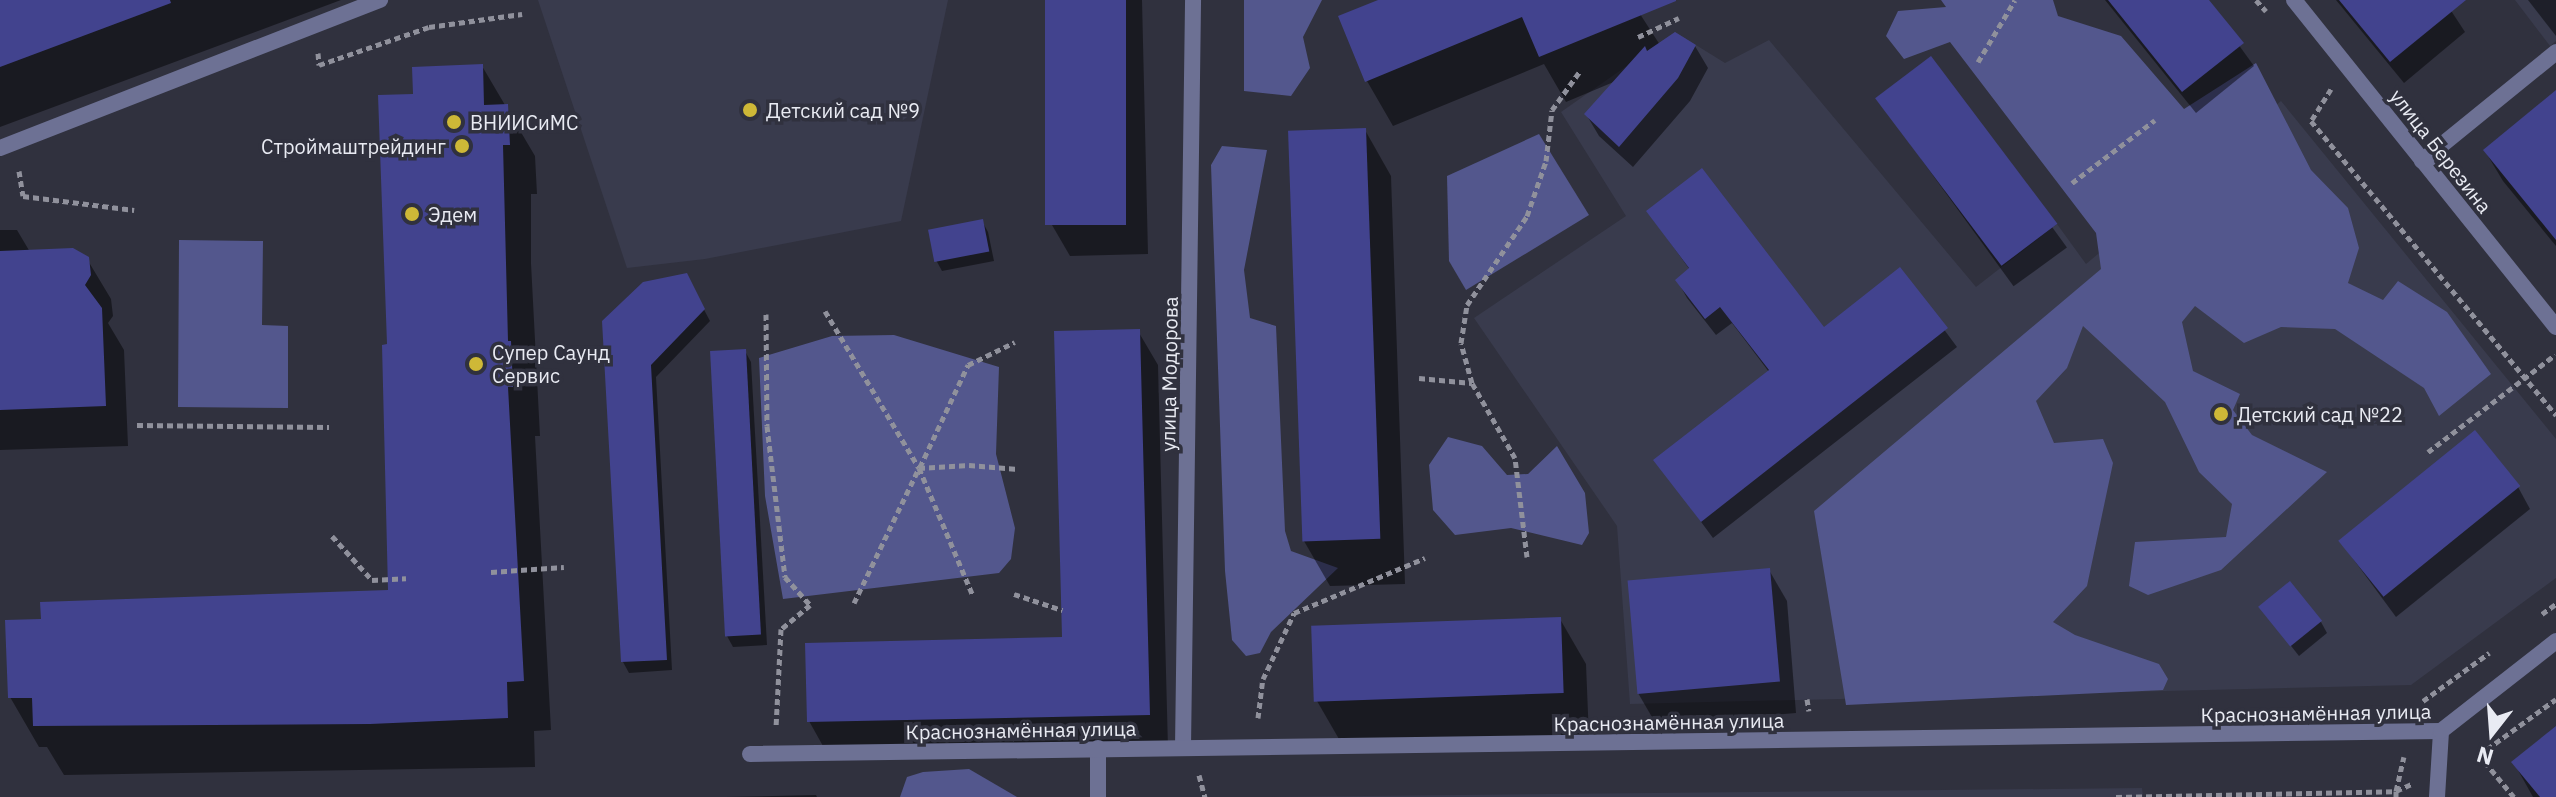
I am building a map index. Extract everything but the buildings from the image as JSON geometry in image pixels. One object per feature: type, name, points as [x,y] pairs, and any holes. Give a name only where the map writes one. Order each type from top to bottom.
[{"type":"street","points":[[0,148],[380,0]]},
{"type":"street","name":"улица Модорова","points":[[1183,748],[1193,0]]},
{"type":"street","name":"улица Березина","points":[[2294,0],[2556,327]]},
{"type":"street","points":[[2422,161],[2556,52]]},
{"type":"street","name":"Краснознамённая улица","points":[[750,754],[2441,731],[2556,641]]},
{"type":"street","points":[[2437,797],[2441,731]]},
{"type":"street","points":[[1098,748],[1098,797]]},
{"type":"path","points":[[1978,62],[2015,0]]},
{"type":"path","points":[[2256,0],[2275,22]]},
{"type":"path","points":[[318,54],[319,65],[429,27],[522,14]]},
{"type":"path","points":[[1638,37],[1679,18]]},
{"type":"path","points":[[1527,557],[1515,458],[1472,383],[1461,343],[1467,305],[1527,216],[1546,161],[1552,110],[1580,71]]},
{"type":"path","points":[[2322,77],[2332,88],[2311,121],[2556,415]]},
{"type":"path","points":[[2072,183],[2155,120]]},
{"type":"path","points":[[18,166],[23,196],[134,210]]},
{"type":"path","points":[[825,311],[919,468],[973,596]]},
{"type":"path","points":[[766,314],[767,426],[785,577],[810,605],[781,629],[775,753]]},
{"type":"path","points":[[854,603],[968,365],[1015,342]]},
{"type":"path","points":[[2428,452],[2556,355]]},
{"type":"path","points":[[1419,378],[1472,383]]},
{"type":"path","points":[[137,425],[329,427]]},
{"type":"path","points":[[919,468],[969,465],[1018,469]]},
{"type":"path","points":[[332,536],[372,580],[406,578]]},
{"type":"path","points":[[1255,747],[1263,679],[1294,613],[1425,558]]},
{"type":"path","points":[[491,572],[564,567]]},
{"type":"path","points":[[1014,594],[1062,610]]},
{"type":"path","points":[[2514,797],[2479,755],[2556,699]]},
{"type":"path","points":[[2116,797],[2396,791]]},
{"type":"shaded area","name":"Детский сад №9","points":[[538,0],[948,0],[901,221],[705,259],[627,268]]},
{"type":"shaded area","points":[[1244,0],[1322,0],[1303,37],[1310,68],[1291,96],[1244,91]]},
{"type":"shaded area","points":[[1941,0],[2053,0],[2058,16],[2121,36],[2184,109],[2256,63],[2311,170],[2348,208],[2359,248],[2348,283],[2383,300],[2398,281],[2447,312],[2491,374],[2439,416],[2424,388],[2335,329],[2281,327],[2244,343],[2195,306],[2182,322],[2193,371],[2240,394],[2233,410],[2252,435],[2327,472],[2221,570],[2148,595],[2129,586],[2135,542],[2226,537],[2232,504],[2199,472],[2165,402],[2083,326],[2067,368],[2036,401],[2054,443],[2103,439],[2113,463],[2087,586],[2053,622],[2075,635],[2159,664],[2168,679],[2163,690],[1846,705],[1814,511],[2101,269],[2096,233],[1950,42],[1904,59],[1886,36],[1898,11],[1946,7]]},
{"type":"shaded area","points":[[2515,0],[2556,0],[2556,41],[2550,46]]},
{"type":"shaded area","points":[[1675,32],[1725,63],[1769,40],[1976,287],[2057,224],[2086,264],[2281,101],[2556,439],[2556,578],[2411,685],[1630,704],[1617,526],[1474,318],[1626,216],[1561,112]]},
{"type":"shaded area","points":[[1539,134],[1589,215],[1466,290],[1449,261],[1447,176]]},
{"type":"shaded area","points":[[1222,146],[1267,150],[1244,270],[1250,318],[1276,326],[1285,531],[1291,551],[1338,568],[1271,632],[1260,653],[1246,656],[1232,640],[1225,571],[1211,165]]},
{"type":"shaded area","points":[[179,240],[263,241],[262,325],[288,326],[288,408],[178,407]]},
{"type":"shaded area","points":[[894,335],[999,367],[996,454],[1015,528],[1011,559],[999,573],[783,599],[765,496],[759,358],[832,336]]},
{"type":"shaded area","points":[[1448,437],[1482,446],[1507,475],[1528,474],[1557,446],[1585,493],[1589,533],[1582,545],[1511,528],[1455,535],[1433,510],[1429,465]]},
{"type":"shaded area","points":[[969,769],[1017,797],[900,797],[907,777],[923,772]]},
{"type":"shaded area","points":[[2142,788],[2143,797],[1269,797]]},
{"type":"place","name":"Детский сад №9","points":[[750,110]]},
{"type":"place","name":"ВНИИСиМС","points":[[454,122]]},
{"type":"place","name":"Строймаштрейдинг","points":[[462,146]]},
{"type":"place","name":"Эдем","points":[[412,214]]},
{"type":"place","name":"Супер Саунд Сервис","points":[[476,364]]},
{"type":"place","name":"Детский сад №22","points":[[2221,414]]}]
